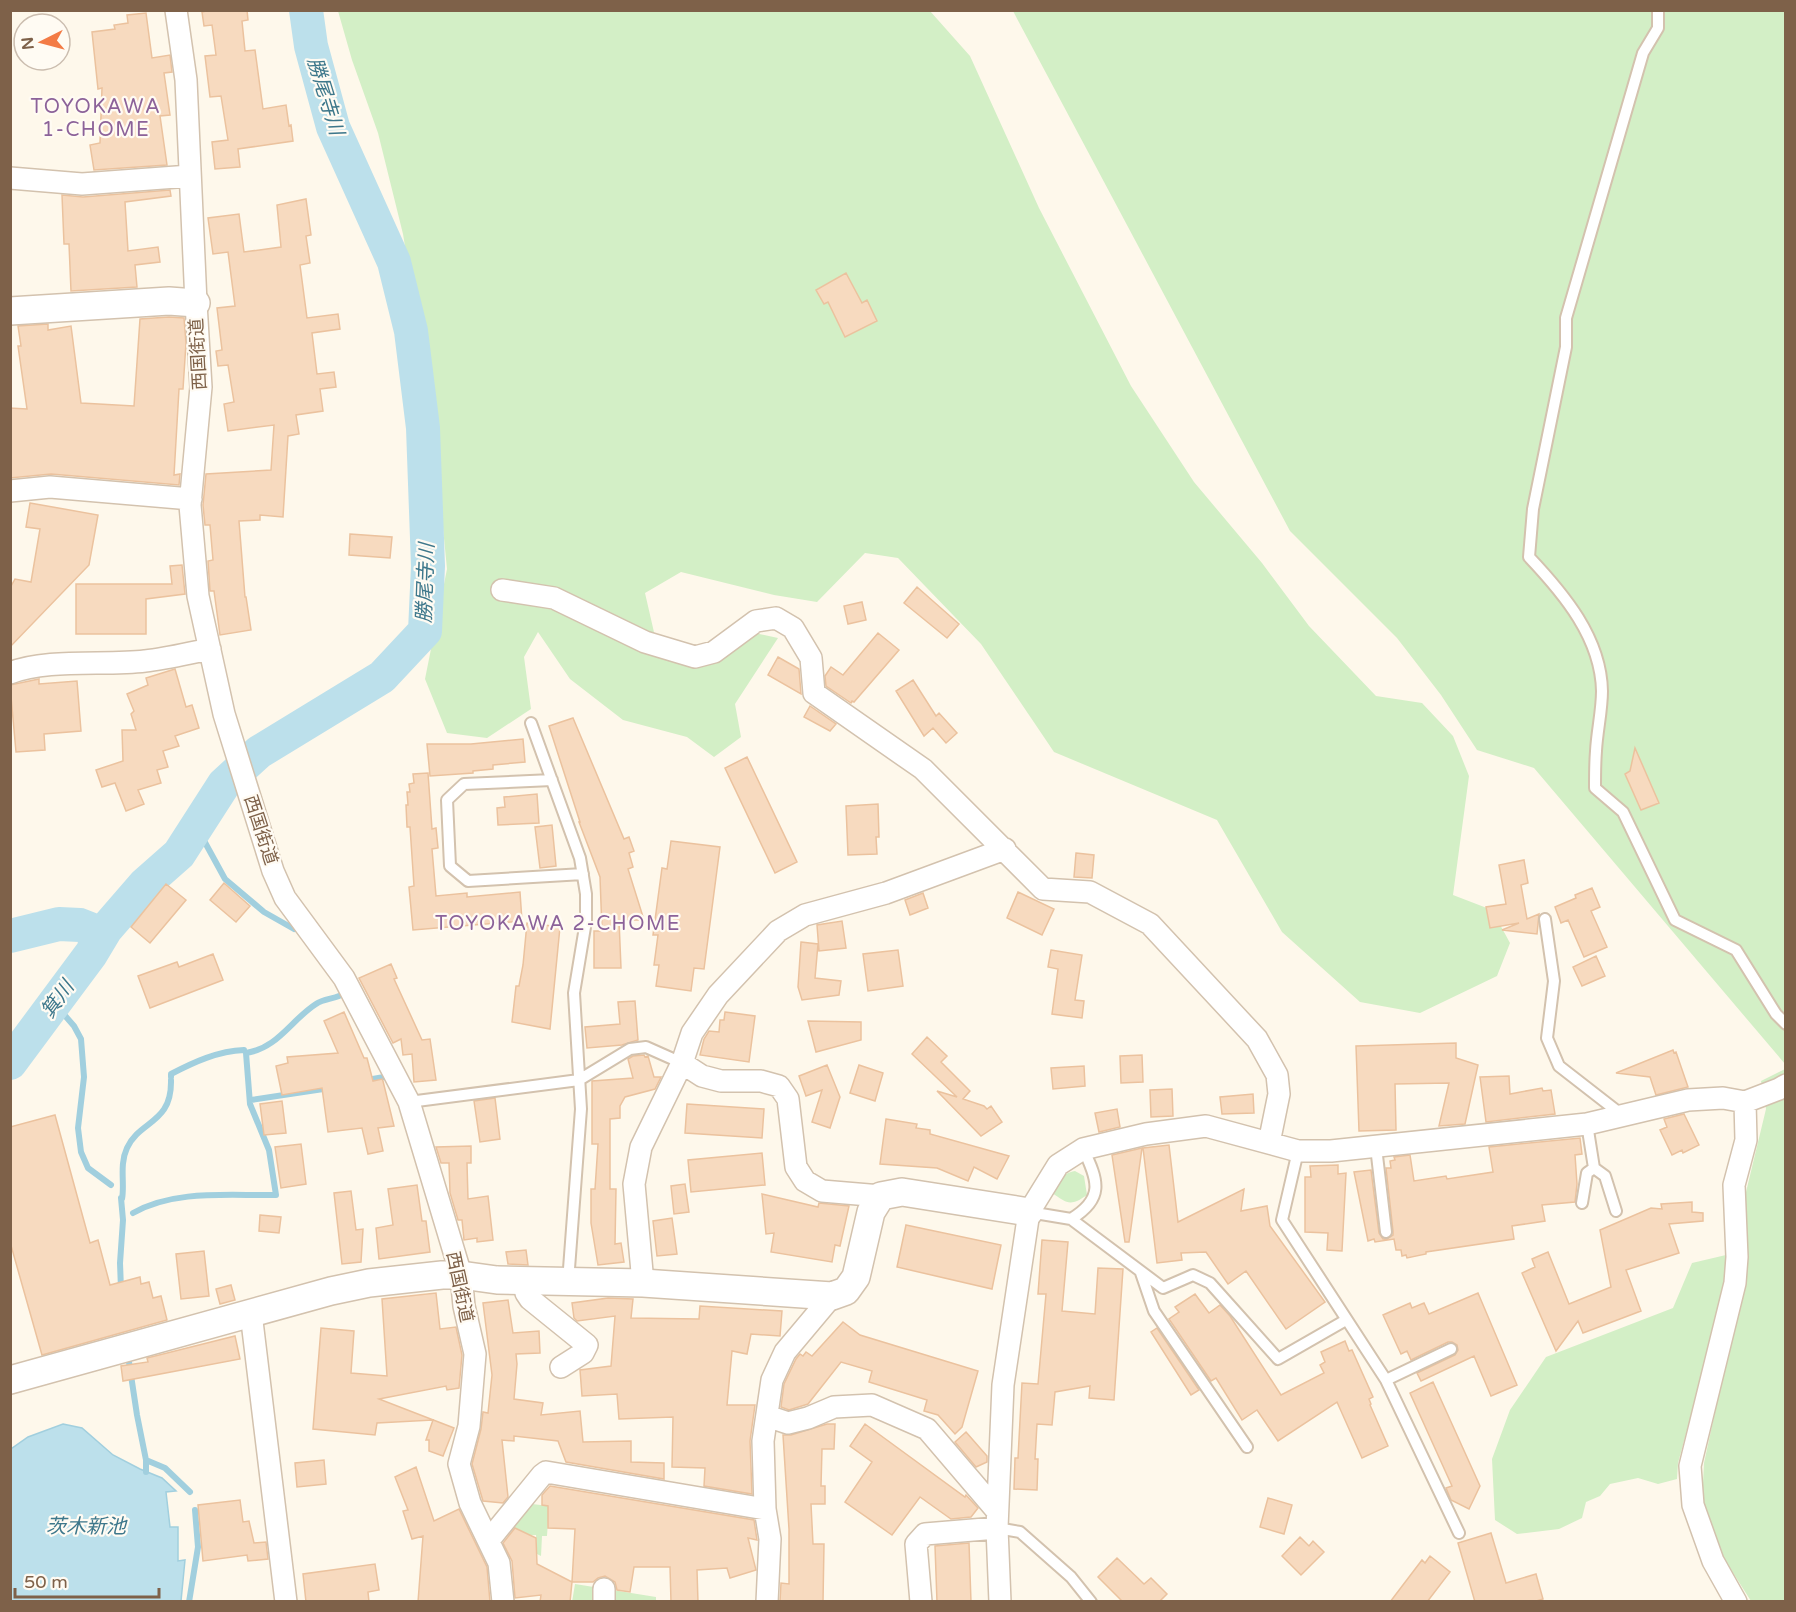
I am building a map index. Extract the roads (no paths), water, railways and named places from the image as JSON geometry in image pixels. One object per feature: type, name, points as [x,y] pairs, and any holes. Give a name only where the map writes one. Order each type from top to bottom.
[{"type":"street","name":"西国街道","points":[[176,10],[186,80],[201,387],[191,499],[198,596],[224,714],[273,871],[285,898],[344,978],[409,1102],[461,1275],[464,1306],[475,1354],[470,1426],[459,1464],[470,1503],[499,1563],[503,1602]]},
{"type":"street","points":[[10,178],[82,183],[190,176]]},
{"type":"street","points":[[10,310],[169,301],[196,303]]},
{"type":"street","points":[[10,491],[50,487],[191,499]]},
{"type":"street","points":[[502,590],[554,598],[645,642],[695,657],[714,652],[756,621],[776,618],[793,628],[811,658],[814,693],[923,769],[1043,889],[1089,892],[1150,924],[1257,1039],[1277,1075],[1278,1094],[1269,1143]]},
{"type":"street","points":[[10,673],[21,669],[68,664],[145,661],[210,649]]},
{"type":"street","points":[[643,1283],[634,1184],[641,1147],[682,1063],[693,1033],[718,995],[778,931],[805,915],[886,893],[1005,849]]},
{"type":"street","points":[[682,1063],[702,1076],[722,1081],[761,1081],[779,1086],[788,1099],[796,1167],[805,1181],[822,1191],[881,1196],[902,1192],[1029,1212]]},
{"type":"street","points":[[1000,1602],[997,1520],[1003,1385],[1029,1212],[1058,1165],[1083,1149],[1146,1134],[1206,1126],[1298,1150],[1331,1151],[1587,1124],[1688,1100],[1723,1098],[1745,1102],[1785,1085]]},
{"type":"street","points":[[1736,1602],[1713,1561],[1693,1505],[1690,1466],[1735,1283],[1737,1257],[1734,1185],[1746,1140],[1745,1102]]},
{"type":"street","points":[[10,1380],[369,1282],[461,1275],[497,1280],[643,1283],[832,1296],[846,1291],[856,1277],[871,1212],[881,1196]]},
{"type":"street","points":[[524,1281],[526,1293],[530,1299],[587,1345],[584,1353],[561,1367]]},
{"type":"street","points":[[767,1602],[770,1539],[765,1509],[763,1441],[772,1380],[785,1352],[832,1296]]},
{"type":"street","points":[[251,1313],[286,1602]]},
{"type":"street","points":[[767,1416],[788,1423],[808,1418],[834,1407],[872,1405],[927,1429],[997,1520]]},
{"type":"street","points":[[489,1540],[546,1472],[765,1509]]},
{"type":"street","points":[[921,1602],[916,1544],[925,1534],[997,1520]]},
{"type":"lane","points":[[1658,10],[1658,28],[1643,53],[1566,318],[1566,347],[1533,509],[1529,557],[1585,628],[1599,661],[1602,692],[1595,788],[1623,812],[1675,920],[1736,950],[1776,1014],[1785,1024]]},
{"type":"lane","points":[[531,723],[580,858],[586,894],[585,921],[574,993],[581,1109],[568,1282]]},
{"type":"lane","points":[[552,780],[464,784],[447,800],[450,866],[468,881],[583,874]]},
{"type":"lane","points":[[1545,920],[1554,981],[1547,1038],[1559,1066],[1622,1116]]},
{"type":"lane","points":[[409,1102],[579,1080],[630,1049],[646,1047],[682,1063]]},
{"type":"lane","points":[[1587,1124],[1594,1168],[1605,1176],[1616,1211]]},
{"type":"lane","points":[[1376,1147],[1386,1232]]},
{"type":"lane","points":[[1071,1219],[1082,1212],[1093,1200],[1096,1184],[1091,1165],[1083,1149]]},
{"type":"lane","points":[[1298,1150],[1282,1220],[1386,1380],[1459,1533]]},
{"type":"lane","points":[[1582,1203],[1587,1173],[1594,1168]]},
{"type":"lane","points":[[1029,1212],[1071,1219],[1163,1288],[1193,1275],[1210,1283],[1278,1359],[1346,1320]]},
{"type":"lane","points":[[1141,1273],[1154,1311],[1246,1447]]},
{"type":"lane","points":[[1386,1380],[1451,1349]]},
{"type":"lane","points":[[997,1520],[1020,1532],[1071,1577],[1091,1602]]},
{"type":"water","name":"茨木新池","points":[[63,1424],[82,1428],[113,1455],[162,1478],[176,1491],[166,1492],[170,1527],[178,1527],[178,1561],[185,1560],[181,1601],[11,1601],[11,1449],[28,1437]]},
{"type":"waterway","name":"勝尾寺川","points":[[10,1063],[91,954],[106,929],[145,884],[179,854],[224,784],[259,752],[382,677],[425,631],[428,566],[423,428],[411,331],[394,262],[333,127],[311,46],[306,10]]},
{"type":"waterway","points":[[196,826],[225,879],[264,912],[294,929]]},
{"type":"waterway","name":"勝尾寺川","points":[[10,936],[59,924],[80,925],[103,934]]},
{"type":"waterway","points":[[246,1053],[276,1040],[316,1004],[339,996]]},
{"type":"waterway","name":"箕川","points":[[54,1003],[74,1026],[81,1039],[84,1077],[78,1128],[81,1152],[88,1168],[111,1185]]},
{"type":"waterway","points":[[171,1077],[171,1074],[206,1058],[225,1052],[244,1050]]},
{"type":"waterway","points":[[133,1213],[149,1205],[185,1197],[276,1195],[269,1150],[250,1104],[246,1053]]},
{"type":"waterway","points":[[367,1080],[384,1077]]},
{"type":"waterway","points":[[122,1199],[123,1161],[127,1148],[133,1139],[161,1113],[170,1094],[171,1080]]},
{"type":"waterway","points":[[251,1100],[330,1088]]},
{"type":"waterway","points":[[121,1198],[123,1220],[121,1289]]},
{"type":"waterway","points":[[129,1362],[146,1460],[165,1468],[190,1492]]},
{"type":"waterway","points":[[146,1460],[146,1472]]},
{"type":"waterway","points":[[189,1602],[198,1547],[195,1510]]},
{"type":"district","name":"TOYOKAWA 1-CHOME","points":[[96,118]]},
{"type":"district","name":"TOYOKAWA 2-CHOME","points":[[558,923]]}]
